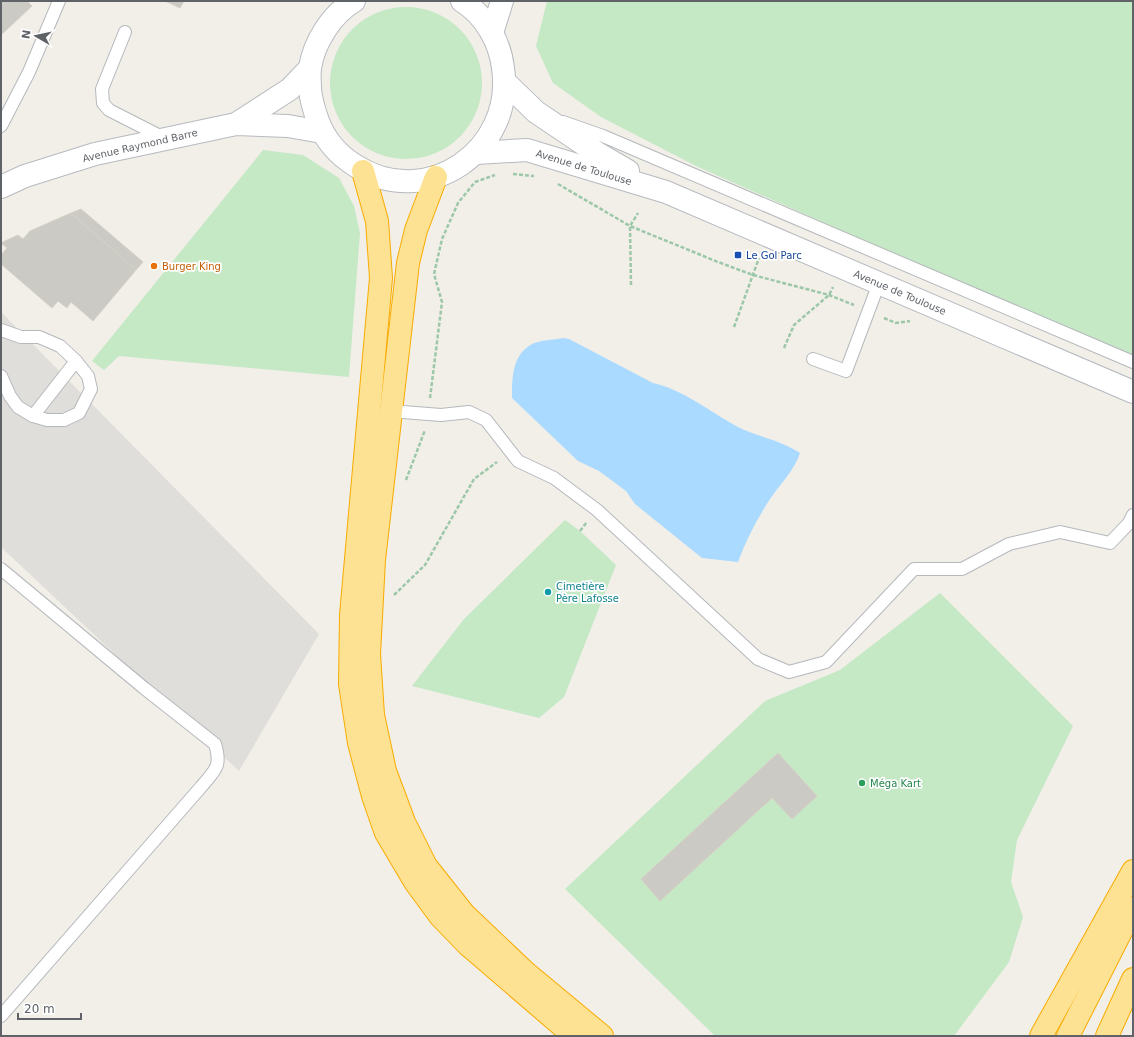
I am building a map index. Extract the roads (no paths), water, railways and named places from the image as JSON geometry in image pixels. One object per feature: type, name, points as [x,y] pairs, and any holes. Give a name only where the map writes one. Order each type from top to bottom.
[{"type":"highway","points":[[363,171],[377,222],[381,278],[350,615],[350,684],[359,743],[373,796],[386,833],[415,882],[440,916],[468,945],[574,1036]]},
{"type":"highway","points":[[436,177],[416,230],[408,262],[390,411],[374,560],[371,609],[369,654],[373,715],[385,771],[404,822],[426,866],[464,914],[525,972],[602,1036]]},
{"type":"highway","points":[[1041,1036],[1133,870]]},
{"type":"highway","points":[[1068,1036],[1133,908]]},
{"type":"highway","points":[[1107,1036],[1133,979]]},
{"type":"main road","points":[[354,1],[334,18],[319,41],[310,68],[311,101],[322,132],[333,148],[363,171],[381,178],[399,181],[418,181],[436,177],[464,163],[476,153],[492,132],[502,108],[506,82],[502,56],[492,33],[480,17],[462,1]]},
{"type":"main road","points":[[492,33],[502,1]]},
{"type":"main road","name":"Avenue Raymond Barre","points":[[236,124],[290,89],[310,68]]},
{"type":"main road","name":"Avenue de Toulouse","points":[[506,82],[536,112],[597,153],[666,192]]},
{"type":"main road","name":"Avenue Raymond Barre","points":[[1,187],[25,176],[95,154],[236,124],[288,126],[322,132]]},
{"type":"main road","name":"Avenue de Toulouse","points":[[476,153],[527,150],[666,192],[1133,392]]},
{"type":"lane","points":[[1,126],[29,72],[59,1]]},
{"type":"lane","points":[[125,32],[102,89],[103,103],[109,110],[167,139]]},
{"type":"lane","points":[[536,112],[604,136],[1133,362]]},
{"type":"lane","points":[[813,359],[846,371],[879,283]]},
{"type":"lane","points":[[1,330],[21,337],[39,337],[60,346],[76,360],[88,376],[91,389],[79,413],[64,420],[47,420],[33,416],[18,407],[1,376]]},
{"type":"lane","points":[[33,416],[76,360]]},
{"type":"lane","points":[[390,411],[441,415],[469,412],[486,420],[518,461],[554,478],[597,510],[758,659],[789,672],[826,662],[914,569],[962,569],[1009,544],[1060,532],[1110,543],[1129,523],[1133,515]]},
{"type":"lane","points":[[1,569],[144,688],[215,744],[219,757],[216,768],[1,1016]]},
{"type":"water","points":[[563,338],[569,339],[653,383],[664,386],[686,396],[738,427],[785,445],[800,453],[791,471],[770,499],[761,514],[748,538],[738,562],[702,558],[635,504],[626,491],[599,471],[578,461],[512,398],[514,368],[520,354],[532,344]]},
{"type":"place","name":"Le Gol Parc","points":[[738,255]]},
{"type":"place","name":"Burger King","points":[[154,266]]},
{"type":"place","name":"Cimetière Père Lafosse","points":[[548,592]]},
{"type":"place","name":"Méga Kart","points":[[862,783]]}]
